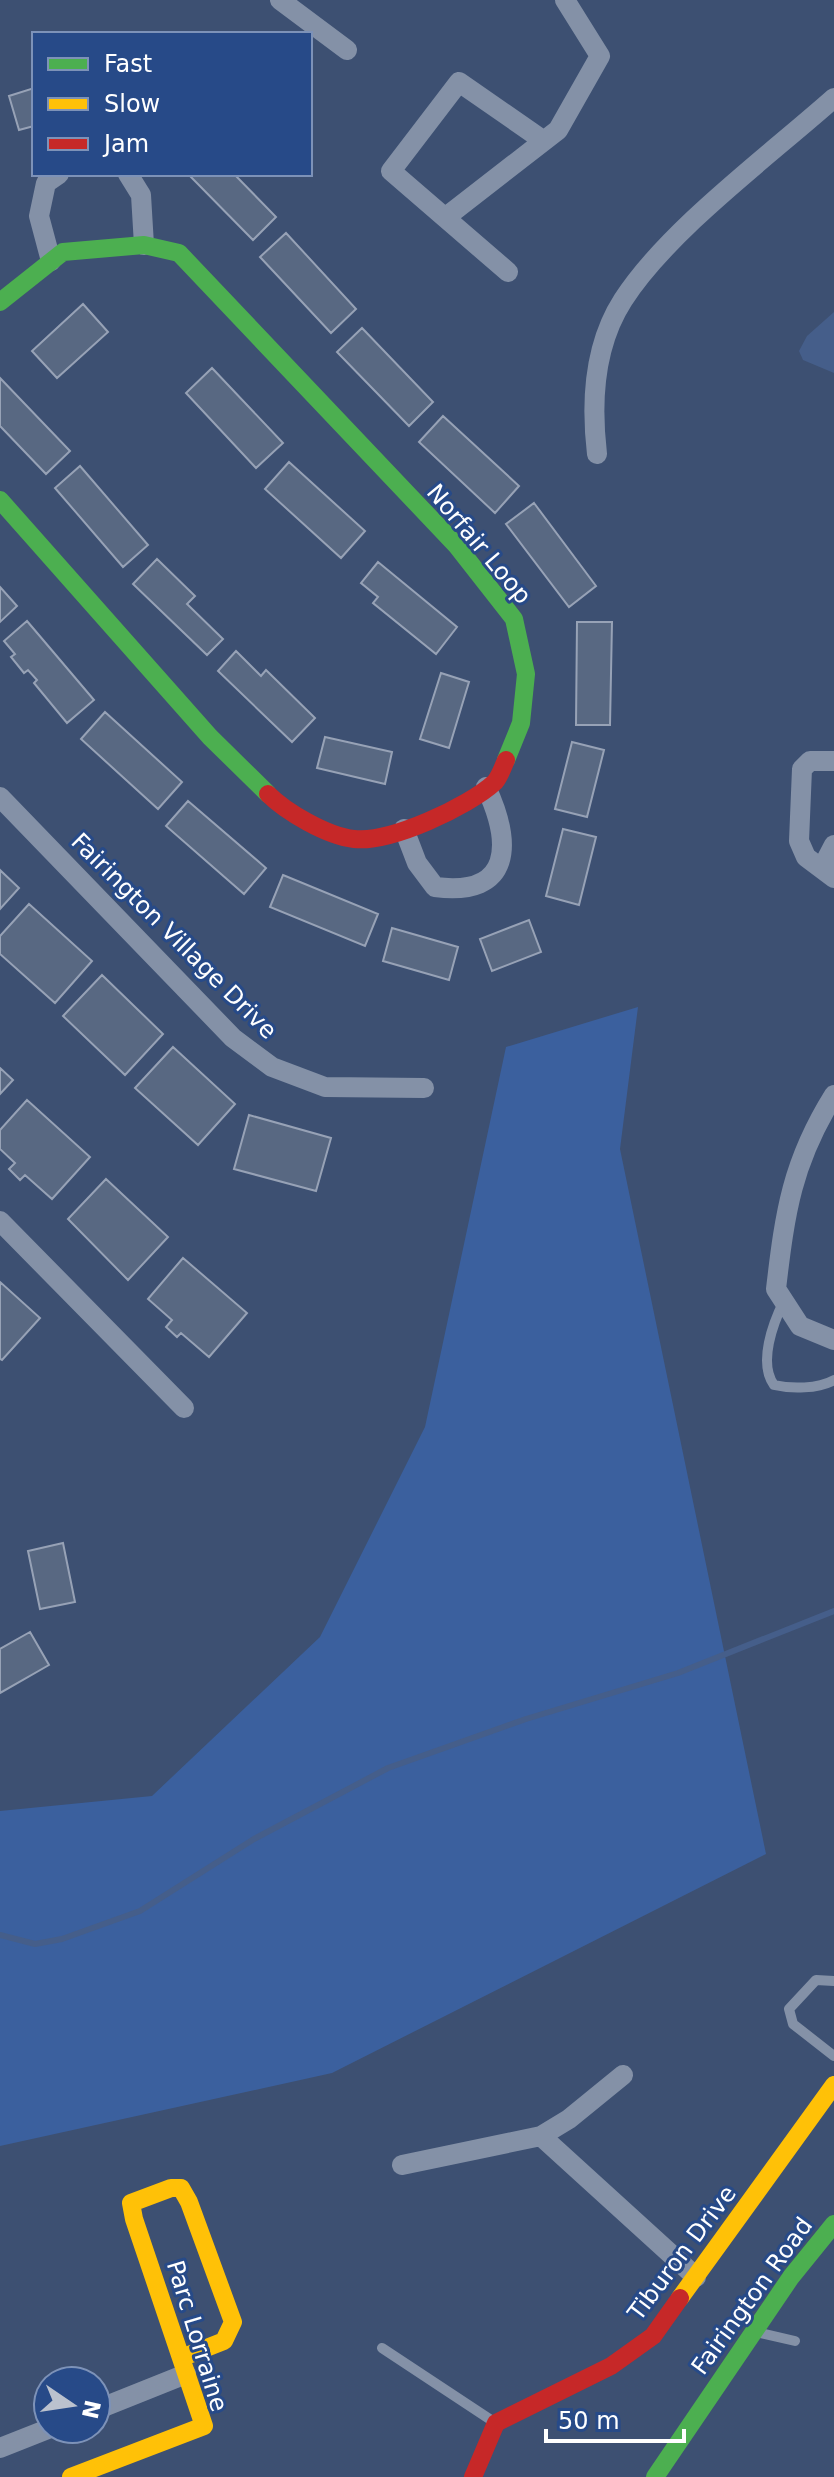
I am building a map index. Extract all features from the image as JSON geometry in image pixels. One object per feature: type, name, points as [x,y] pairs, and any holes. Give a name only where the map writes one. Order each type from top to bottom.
[{"type":"street","points":[[280,0],[347,50]]},
{"type":"street","points":[[446,217],[558,130],[600,56],[565,0]]},
{"type":"street","points":[[508,272],[391,171],[459,82],[544,141]]},
{"type":"street","points":[[597,454],[594,401],[598,367],[623,299],[676,238],[834,98]]},
{"type":"street","points":[[51,261],[39,216],[46,183],[56,176]]},
{"type":"street","points":[[129,176],[141,195],[144,245]]},
{"type":"street","name":"Norfair Loop","points":[[0,302],[63,252],[144,245],[179,253],[456,545],[514,619],[526,674],[521,723],[497,780],[452,811],[404,829],[354,839],[288,814],[210,737],[0,500]]},
{"type":"street","points":[[834,761],[810,761],[802,769],[799,841],[806,857],[828,873],[834,845]]},
{"type":"street","points":[[404,829],[417,863],[435,887],[460,890],[478,886],[499,865],[505,848],[501,818],[486,787]]},
{"type":"street","name":"Fairington Village Drive","points":[[0,797],[233,1038],[272,1067],[325,1087],[424,1088]]},
{"type":"street","points":[[834,1095],[810,1134],[795,1169],[776,1289],[800,1326],[834,1340]]},
{"type":"street","points":[[0,1221],[184,1408]]},
{"type":"street","points":[[402,2165],[541,2136],[569,2119],[623,2075]]},
{"type":"street","name":"Tiburon Drive","points":[[496,2423],[621,2359],[653,2336],[834,2085]]},
{"type":"street","points":[[541,2136],[696,2277]]},
{"type":"street","name":"Parc Lorraine","points":[[71,2477],[204,2426],[134,2219],[131,2203],[171,2188],[181,2188],[233,2322],[224,2341],[184,2366]]},
{"type":"street","name":"Fairington Road","points":[[655,2477],[754,2331],[834,2224]]},
{"type":"street","points":[[112,2402],[184,2366]]},
{"type":"street","points":[[473,2477],[496,2423]]},
{"type":"street","points":[[0,2448],[32,2435]]},
{"type":"lane","points":[[784,1301],[774,1319],[769,1342],[769,1378],[774,1385],[785,1387],[826,1385],[834,1380]]},
{"type":"lane","points":[[834,1981],[816,1980],[789,2009],[793,2024],[834,2056]]},
{"type":"lane","points":[[754,2331],[795,2341]]},
{"type":"lane","points":[[382,2348],[496,2423]]},
{"type":"shaded area","points":[[834,312],[834,373],[803,360],[799,351],[807,336]]},
{"type":"shaded area","points":[[638,1007],[620,1149],[766,1854],[332,2073],[0,2146],[0,1811],[152,1796],[320,1637],[425,1427],[506,1047]]},
{"type":"building","points":[[32,89],[32,127],[19,130],[9,96]]},
{"type":"building","points":[[190,176],[236,176],[276,217],[253,240]]},
{"type":"building","points":[[286,233],[356,309],[331,333],[260,257]]},
{"type":"building","points":[[83,304],[108,332],[57,378],[32,351]]},
{"type":"building","points":[[362,328],[433,402],[409,426],[337,352]]},
{"type":"building","points":[[212,368],[283,443],[256,468],[186,393]]},
{"type":"building","points":[[0,378],[70,451],[46,474],[0,426]]},
{"type":"building","points":[[443,416],[519,486],[495,513],[419,442]]},
{"type":"building","points":[[289,462],[365,531],[341,558],[265,489]]},
{"type":"building","points":[[80,466],[148,545],[123,567],[55,488]]},
{"type":"building","points":[[534,503],[596,586],[569,607],[506,524]]},
{"type":"building","points":[[157,559],[195,596],[187,604],[223,639],[207,655],[133,584]]},
{"type":"building","points":[[378,562],[457,627],[436,654],[373,603],[378,597],[361,583]]},
{"type":"building","points":[[0,587],[17,606],[0,622]]},
{"type":"building","points":[[27,621],[94,700],[67,723],[34,683],[37,680],[28,670],[24,673],[11,657],[15,654],[4,641]]},
{"type":"building","points":[[577,622],[612,622],[610,725],[576,725]]},
{"type":"building","points":[[236,651],[261,676],[266,670],[315,718],[292,742],[218,671]]},
{"type":"building","points":[[441,673],[469,682],[449,748],[420,739]]},
{"type":"building","points":[[105,712],[182,782],[158,809],[81,739]]},
{"type":"building","points":[[325,737],[392,752],[385,784],[317,768]]},
{"type":"building","points":[[572,742],[604,750],[587,817],[555,809]]},
{"type":"building","points":[[188,801],[266,868],[244,894],[166,826]]},
{"type":"building","points":[[563,829],[596,837],[579,905],[546,896]]},
{"type":"building","points":[[0,870],[19,888],[0,909]]},
{"type":"building","points":[[283,875],[378,914],[365,946],[270,907]]},
{"type":"building","points":[[29,904],[92,961],[55,1003],[0,954],[0,936]]},
{"type":"building","points":[[529,920],[541,952],[492,971],[480,939]]},
{"type":"building","points":[[392,928],[458,947],[449,980],[383,961]]},
{"type":"building","points":[[102,975],[163,1034],[125,1075],[63,1016]]},
{"type":"building","points":[[173,1047],[235,1104],[198,1145],[135,1088]]},
{"type":"building","points":[[0,1068],[13,1080],[0,1094]]},
{"type":"building","points":[[27,1100],[90,1157],[52,1199],[25,1175],[20,1180],[9,1169],[15,1163],[0,1149],[0,1130]]},
{"type":"building","points":[[249,1115],[331,1138],[316,1191],[234,1169]]},
{"type":"building","points":[[106,1179],[168,1237],[128,1280],[68,1219]]},
{"type":"building","points":[[183,1258],[247,1313],[209,1357],[181,1333],[177,1337],[166,1327],[172,1320],[148,1299]]},
{"type":"building","points":[[0,1282],[40,1318],[2,1360],[0,1359]]},
{"type":"building","points":[[63,1543],[75,1602],[40,1609],[28,1551]]},
{"type":"building","points":[[30,1632],[49,1665],[0,1693],[0,1649]]},
{"type":"waterway","points":[[0,1935],[35,1944],[62,1939],[140,1911],[254,1839],[388,1768],[526,1719],[678,1673],[834,1611]]},
{"type":"traffic: fast","points":[[0,302],[63,252],[144,245],[179,253],[456,545],[514,619],[526,674],[521,723],[506,760]]},
{"type":"traffic: fast","points":[[0,500],[210,737],[268,794]]},
{"type":"traffic: fast","points":[[655,2477],[791,2277],[834,2224]]},
{"type":"traffic: slow","points":[[680,2298],[834,2085]]},
{"type":"traffic: slow","points":[[71,2477],[204,2426],[134,2219],[131,2203],[171,2188],[181,2188],[189,2202],[233,2322],[224,2341],[181,2358]]},
{"type":"traffic: jam","points":[[268,794],[320,828],[343,837],[369,839],[407,829],[467,802],[495,782],[506,760]]},
{"type":"traffic: jam","points":[[473,2477],[496,2423],[611,2366],[653,2336],[680,2298]]}]
